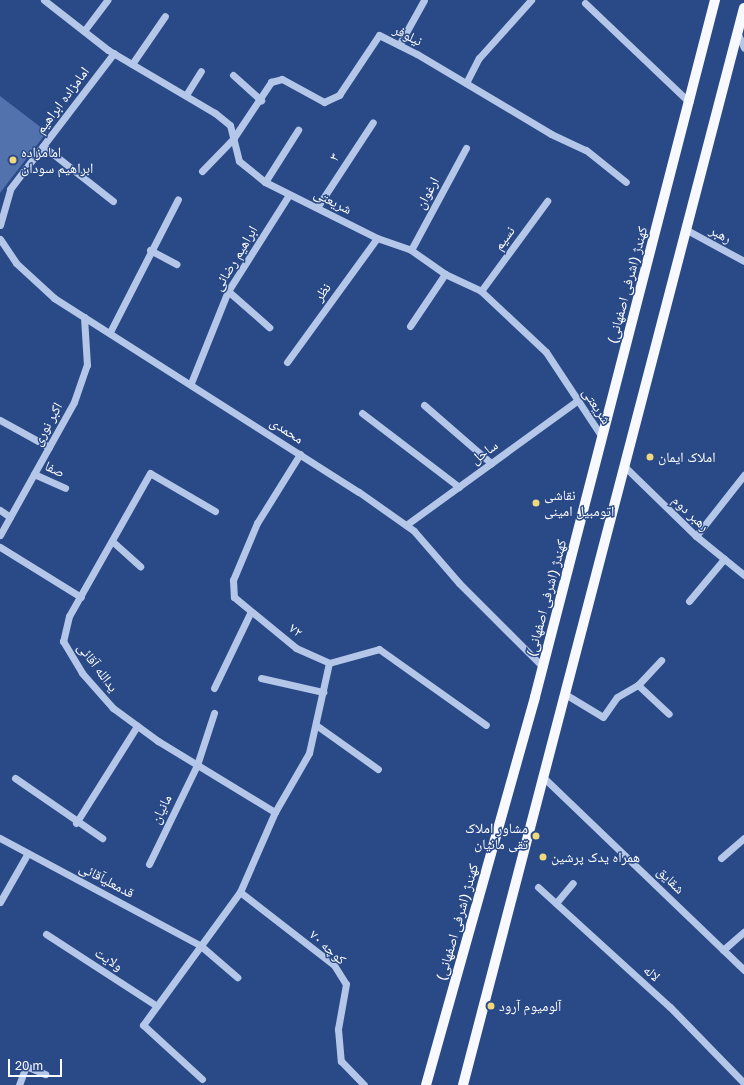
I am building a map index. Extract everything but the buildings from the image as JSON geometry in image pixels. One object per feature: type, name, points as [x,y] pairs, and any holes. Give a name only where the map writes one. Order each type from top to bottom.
[{"type":"main road","name":"کهندژ (اشرفی اصفهانی)","points":[[426,1085],[543,667],[715,0]]},
{"type":"main road","points":[[463,1085],[685,229],[744,8]]},
{"type":"street","name":"شریعتی","points":[[44,0],[114,53],[186,95],[230,126],[239,160],[265,182],[289,195],[318,206],[377,238],[411,250],[445,274],[481,291],[546,352],[602,437]]},
{"type":"street","points":[[84,31],[107,0]]},
{"type":"street","points":[[399,45],[424,0]]},
{"type":"street","points":[[466,83],[479,58],[531,0]]},
{"type":"street","points":[[585,3],[689,102]]},
{"type":"street","points":[[132,64],[165,16]]},
{"type":"street","points":[[737,32],[744,48]]},
{"type":"street","name":"نیلوفر","points":[[202,171],[233,139],[261,100],[271,82],[282,79],[324,102],[339,95],[379,35],[466,83],[551,134],[586,150],[626,182]]},
{"type":"street","name":"امامزاده ابراهیم","points":[[0,225],[10,189],[114,53]]},
{"type":"street","points":[[186,95],[201,71]]},
{"type":"street","points":[[233,75],[261,100]]},
{"type":"street","name":"۳","points":[[318,206],[373,122]]},
{"type":"street","points":[[265,182],[298,130]]},
{"type":"street","points":[[43,146],[114,201]]},
{"type":"street","name":"ارغوان","points":[[411,250],[466,148]]},
{"type":"street","name":"ابراهیم رضائی","points":[[190,383],[228,291],[289,195]]},
{"type":"street","points":[[110,332],[150,250],[178,199]]},
{"type":"street","name":"نسیم","points":[[481,291],[547,201]]},
{"type":"street","name":"رهبر","points":[[685,229],[744,261]]},
{"type":"street","name":"نظر","points":[[287,362],[377,238]]},
{"type":"street","name":"محمدی","points":[[0,239],[16,263],[54,298],[190,383],[406,525],[543,667]]},
{"type":"street","points":[[150,250],[176,264]]},
{"type":"street","points":[[410,326],[445,274]]},
{"type":"street","points":[[228,291],[269,326]]},
{"type":"street","name":"اکبر نوری","points":[[0,535],[74,402],[87,365],[84,317]]},
{"type":"street","name":"ساحل","points":[[406,525],[578,400]]},
{"type":"street","points":[[424,405],[491,463]]},
{"type":"street","points":[[362,412],[459,487]]},
{"type":"street","points":[[0,420],[49,447]]},
{"type":"street","name":"۷۲","points":[[300,454],[257,523],[233,580],[234,597],[296,648],[329,663]]},
{"type":"street","name":"رهبر دوم","points":[[624,466],[696,536],[744,576]]},
{"type":"street","name":"یدالله آقائی","points":[[215,511],[150,473],[69,616],[63,641],[82,673],[108,702],[137,726],[275,812]]},
{"type":"street","name":"صفا","points":[[34,474],[65,488]]},
{"type":"street","points":[[696,536],[744,475]]},
{"type":"street","points":[[0,510],[10,517]]},
{"type":"street","points":[[112,542],[140,566]]},
{"type":"street","points":[[0,547],[81,597]]},
{"type":"street","points":[[689,601],[724,559]]},
{"type":"street","points":[[214,688],[251,611]]},
{"type":"street","points":[[202,1079],[143,1025],[240,892],[275,812],[309,753],[329,663],[379,649],[486,725]]},
{"type":"street","points":[[564,694],[603,718],[617,697],[638,685],[661,660]]},
{"type":"street","points":[[261,678],[323,692]]},
{"type":"street","points":[[638,685],[669,714]]},
{"type":"street","name":"مانیان","points":[[148,864],[198,764],[214,713]]},
{"type":"street","points":[[316,725],[378,769]]},
{"type":"street","points":[[76,823],[137,726]]},
{"type":"street","name":"شقایق","points":[[543,777],[744,970]]},
{"type":"street","points":[[15,778],[76,823],[102,838]]},
{"type":"street","name":"قدمعلیآقائی","points":[[0,838],[201,946],[237,977]]},
{"type":"street","points":[[721,858],[744,838]]},
{"type":"street","points":[[0,902],[28,853]]},
{"type":"street","points":[[556,903],[573,883]]},
{"type":"street","name":"لاله","points":[[538,887],[670,1007],[744,1083]]},
{"type":"street","name":"کوچه ۷۰","points":[[240,892],[334,965],[346,984],[338,1029],[341,1061],[364,1085]]},
{"type":"street","points":[[723,950],[744,932]]},
{"type":"street","name":"ولایت","points":[[46,934],[158,1006]]},
{"type":"street","points":[[19,1085],[26,1066],[45,1074]]},
{"type":"place","name":"امامزاده ابراهیم سودان","points":[[13,160]]},
{"type":"place","name":"املاک ایمان","points":[[650,457]]},
{"type":"place","name":"نقاشی اتومبیل امینی","points":[[536,503]]},
{"type":"place","name":"مشاور املاک تقی مانیان","points":[[536,836]]},
{"type":"place","name":"همراه یدک پرشین","points":[[543,857]]},
{"type":"place","name":"آلومیوم آرود","points":[[491,1006]]}]
